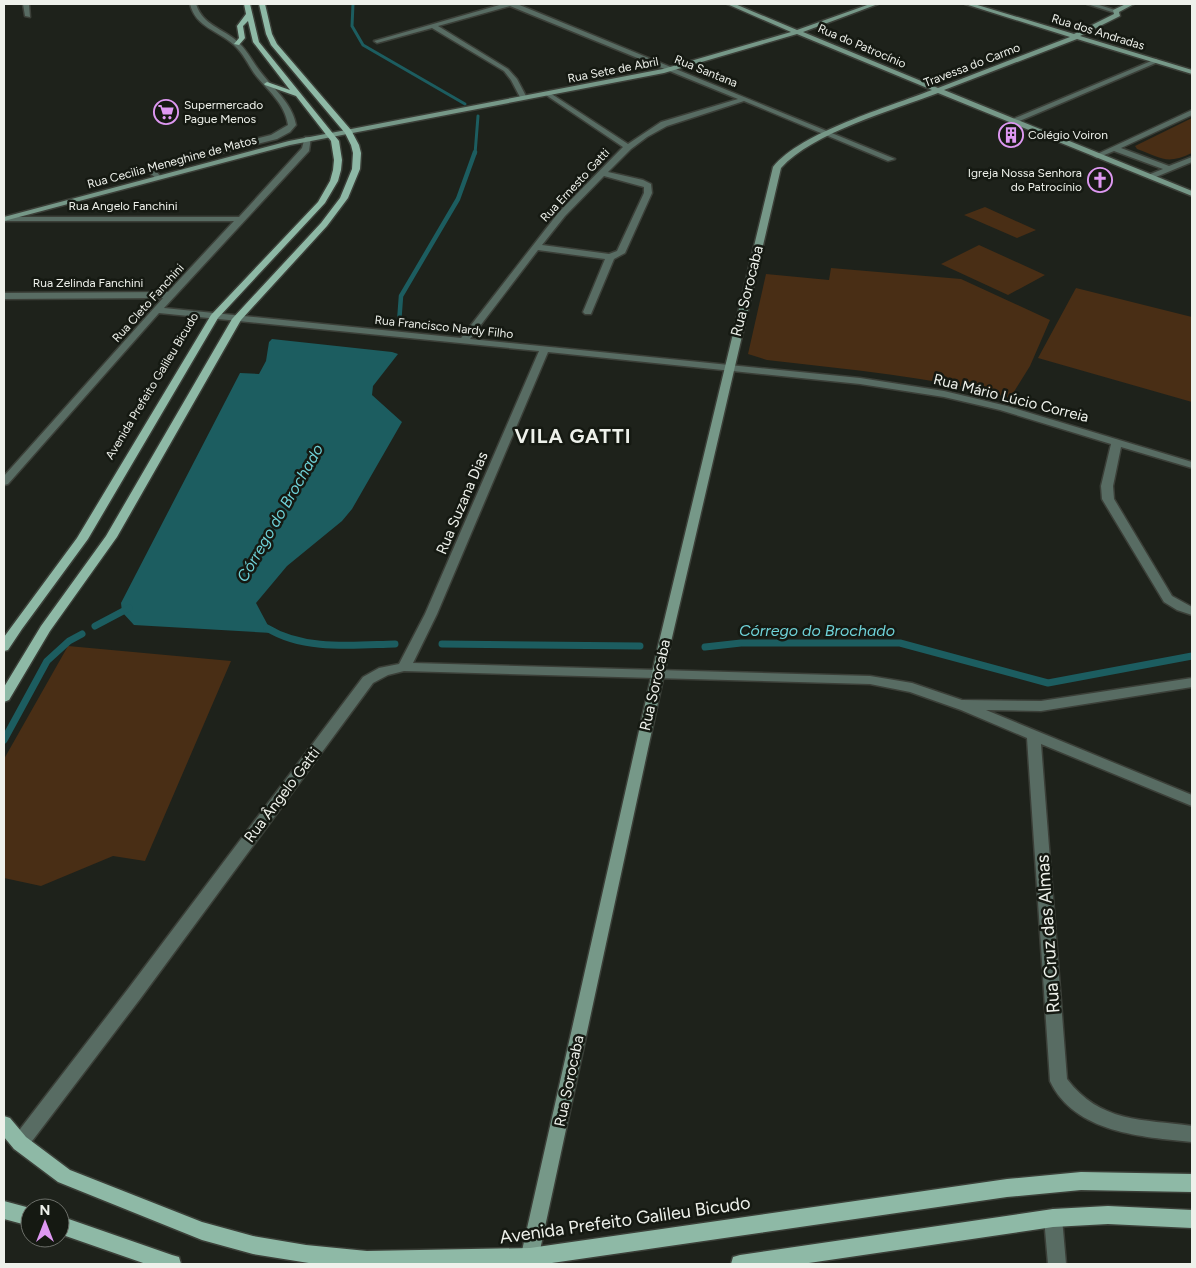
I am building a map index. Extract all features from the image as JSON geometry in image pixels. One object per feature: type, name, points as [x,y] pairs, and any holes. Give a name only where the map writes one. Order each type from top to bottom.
[{"type":"main road","name":"Avenida Prefeito Galileu Bicudo","points":[[4,647],[17,626],[82,539],[214,317],[321,203],[334,181],[337,170],[338,149],[332,135],[256,42],[247,4]]},
{"type":"main road","points":[[4,697],[44,629],[111,538],[237,319],[252,300],[332,216],[346,196],[352,182],[357,154],[356,147],[348,132],[274,45],[269,34],[262,4]]},
{"type":"main road","name":"Rua do Patrocínio","points":[[730,4],[1192,194]]},
{"type":"main road","name":"Rua Sete de Abril","points":[[348,132],[672,69],[797,31],[875,4]]},
{"type":"main road","name":"Rua dos Andradas","points":[[968,4],[1192,72]]},
{"type":"main road","points":[[1115,11],[1131,4]]},
{"type":"main road","name":"Travessa do Carmo","points":[[827,133],[1076,37],[1077,34],[1118,16],[1115,11]]},
{"type":"main road","points":[[237,44],[242,38],[240,26],[249,15]]},
{"type":"main road","points":[[267,84],[299,95]]},
{"type":"main road","name":"Rua Cecilia Meneghine de Matos","points":[[4,219],[156,177],[308,139],[348,132]]},
{"type":"main road","name":"Rua Sorocaba","points":[[529,1261],[657,675],[777,167],[788,155],[827,133]]},
{"type":"main road","name":"Avenida Prefeito Galileu Bicudo","points":[[4,1124],[20,1143],[64,1176],[202,1231],[253,1245],[306,1254],[367,1260],[529,1261],[1007,1188],[1081,1181],[1192,1183]]},
{"type":"main road","points":[[4,1210],[20,1214]]},
{"type":"main road","points":[[740,1264],[1053,1218],[1108,1215],[1192,1219]]},
{"type":"main road","points":[[70,1228],[172,1264]]},
{"type":"street","points":[[26,4],[28,16]]},
{"type":"street","points":[[156,177],[150,170],[155,167],[274,137],[292,125],[292,118],[237,44],[201,21],[195,14],[193,4]]},
{"type":"street","points":[[377,41],[511,4]]},
{"type":"street","name":"Rua Santana","points":[[511,4],[891,159]]},
{"type":"street","points":[[1090,4],[1115,11]]},
{"type":"street","points":[[432,26],[506,70],[514,79],[523,98]]},
{"type":"street","points":[[1012,121],[1156,61]]},
{"type":"street","points":[[548,94],[628,147]]},
{"type":"street","name":"Rua Ernesto Gatti","points":[[464,341],[562,214],[628,147],[664,124],[744,99]]},
{"type":"street","points":[[1097,156],[1192,112]]},
{"type":"street","name":"Rua Cleto Fanchini","points":[[4,482],[157,310],[306,149],[308,139]]},
{"type":"street","points":[[1114,148],[1170,169]]},
{"type":"street","points":[[1151,177],[1192,159]]},
{"type":"street","points":[[536,246],[610,257],[621,253],[649,189],[646,184],[602,173]]},
{"type":"street","name":"Rua Angelo Fanchini","points":[[4,219],[242,219]]},
{"type":"street","points":[[588,312],[610,257]]},
{"type":"street","name":"Rua Zelinda Fanchini","points":[[4,296],[171,295]]},
{"type":"street","name":"Rua Francisco Nardy Filho","points":[[157,310],[729,367]]},
{"type":"street","name":"Rua Suzana Dias","points":[[404,668],[431,614],[545,349]]},
{"type":"street","name":"Rua Mário Lúcio Correia","points":[[729,367],[860,381],[944,394],[1003,408],[1192,465]]},
{"type":"street","points":[[1117,441],[1107,486],[1108,499],[1168,599],[1192,611]]},
{"type":"street","name":"Rua Ângelo Gatti","points":[[20,1143],[134,994],[368,680],[384,671],[404,668],[870,680],[912,688],[961,705]]},
{"type":"street","points":[[961,705],[1041,706],[1192,682]]},
{"type":"street","points":[[961,705],[1192,802]]},
{"type":"street","name":"Rua Cruz das Almas","points":[[1034,736],[1059,1081],[1071,1098],[1095,1115],[1141,1127],[1192,1134]]},
{"type":"street","points":[[1053,1218],[1057,1264]]},
{"type":"shaded area","points":[[1192,118],[1192,153],[1176,159],[1164,159],[1137,149],[1135,146]]},
{"type":"shaded area","points":[[985,207],[1036,230],[1017,238],[964,215]]},
{"type":"shaded area","points":[[979,245],[1045,275],[1008,295],[941,264]]},
{"type":"shaded area","points":[[831,268],[961,279],[1050,320],[1030,366],[1010,398],[950,384],[767,360],[748,354],[766,274],[829,280]]},
{"type":"shaded area","points":[[1076,288],[1192,317],[1192,402],[1038,358]]},
{"type":"shaded area","points":[[68,646],[231,661],[145,861],[113,856],[41,886],[4,878],[4,759]]},
{"type":"water","points":[[272,339],[398,354],[373,386],[372,395],[402,422],[352,509],[342,521],[287,566],[256,603],[272,633],[134,625],[122,612],[121,603],[240,373],[259,374],[266,361],[269,342]]},
{"type":"waterway","points":[[353,4],[352,26],[363,45],[465,104]]},
{"type":"waterway","name":"Córrego do Brochado","points":[[475,154],[478,116]]},
{"type":"waterway","name":"Córrego do Brochado","points":[[399,323],[401,296],[458,199],[475,152]]},
{"type":"waterway","points":[[95,626],[129,608]]},
{"type":"waterway","name":"Córrego do Brochado","points":[[267,628],[281,635],[313,643],[329,645],[395,644]]},
{"type":"waterway","points":[[4,740],[47,661],[69,641],[82,634]]},
{"type":"waterway","name":"Córrego do Brochado","points":[[705,647],[741,643],[900,643],[1048,683],[1192,656]]},
{"type":"waterway","name":"Córrego do Brochado","points":[[442,644],[640,646]]},
{"type":"place","name":"Supermercado Pague Menos","points":[[166,112]]},
{"type":"place","name":"Colégio Voiron","points":[[1011,135]]},
{"type":"place","name":"Igreja Nossa Senhora do Patrocínio","points":[[1100,180]]},
{"type":"district","name":"VILA GATTI","points":[[573,436]]}]
